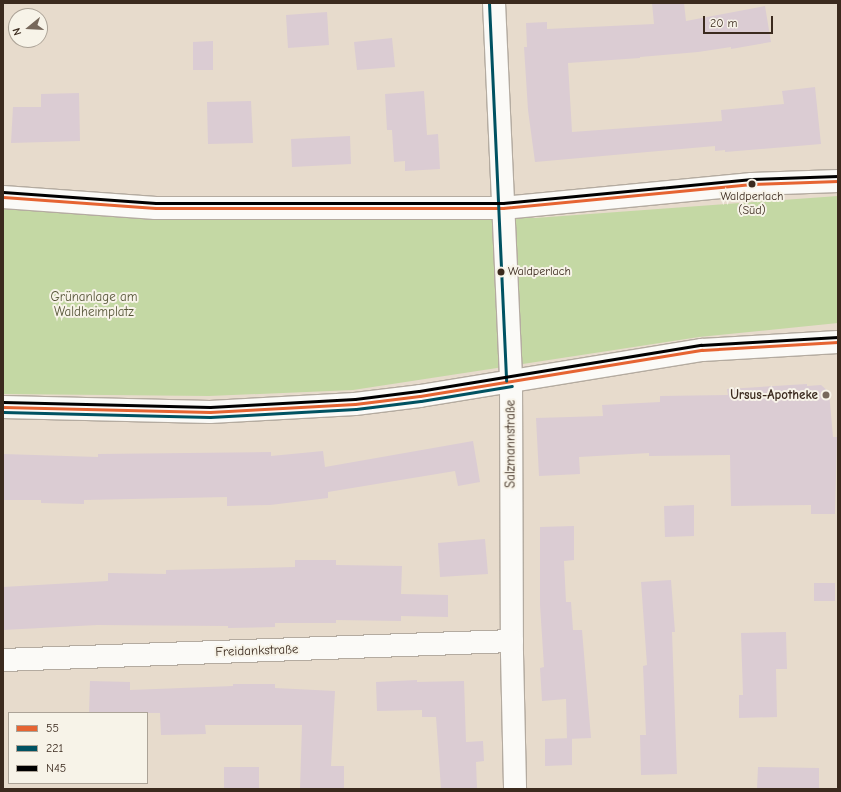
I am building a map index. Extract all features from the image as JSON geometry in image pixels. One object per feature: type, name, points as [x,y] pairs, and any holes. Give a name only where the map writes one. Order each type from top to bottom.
[{"type":"street","name":"Salzmannstraße","points":[[494,3],[511,382],[512,641],[515,789]]},
{"type":"street","points":[[3,196],[156,208],[503,208],[752,184],[838,181]]},
{"type":"street","points":[[3,407],[210,412],[355,404],[511,382],[702,350],[838,342]]},
{"type":"street","name":"Freidankstraße","points":[[3,660],[512,641]]},
{"type":"green space","name":"Grünanlage am Waldheimplatz","points":[[838,196],[838,323],[699,337],[353,390],[209,396],[3,394],[3,208],[154,220],[477,217],[535,218]]},
{"type":"building","points":[[652,3],[684,3],[686,21],[765,6],[771,42],[731,49],[731,47],[640,58],[568,63],[572,132],[722,121],[721,110],[784,104],[782,91],[815,87],[821,144],[725,152],[725,150],[715,151],[715,146],[535,162],[528,110],[524,47],[527,47],[526,23],[547,22],[547,29],[654,24]]},
{"type":"building","points":[[327,12],[329,45],[288,48],[286,15]]},
{"type":"building","points":[[392,38],[395,67],[357,70],[354,42]]},
{"type":"building","points":[[213,41],[213,70],[193,70],[193,42]]},
{"type":"building","points":[[424,91],[427,135],[438,134],[440,169],[405,171],[405,161],[394,162],[392,130],[387,130],[385,94]]},
{"type":"building","points":[[79,93],[80,141],[11,143],[13,107],[41,107],[41,94]]},
{"type":"building","points":[[251,101],[253,143],[208,144],[207,102]]},
{"type":"building","points":[[350,136],[351,164],[292,167],[291,139]]},
{"type":"building","points":[[807,384],[807,386],[821,385],[829,392],[833,437],[837,437],[835,514],[811,514],[811,505],[731,506],[730,455],[649,456],[649,453],[579,457],[580,474],[539,476],[536,418],[603,416],[602,405],[660,402],[660,396],[728,395],[727,389]]},
{"type":"building","points":[[473,441],[480,482],[458,486],[455,471],[328,492],[328,498],[270,505],[227,506],[227,497],[84,500],[84,504],[41,503],[41,500],[3,500],[3,454],[98,457],[98,454],[271,452],[271,456],[323,451],[325,467]]},
{"type":"building","points":[[694,505],[694,536],[665,537],[664,506]]},
{"type":"building","points":[[574,526],[574,560],[564,561],[566,602],[571,602],[573,630],[582,630],[591,738],[567,739],[566,699],[542,701],[540,668],[544,667],[540,605],[540,527]]},
{"type":"building","points":[[485,539],[488,574],[440,577],[438,543]]},
{"type":"building","points":[[295,560],[336,560],[336,565],[402,566],[401,594],[448,595],[448,617],[401,616],[401,621],[336,620],[336,623],[275,623],[275,627],[228,628],[228,626],[97,625],[3,630],[3,587],[108,581],[108,573],[166,574],[166,570],[295,567]]},
{"type":"building","points":[[671,580],[675,632],[672,632],[677,774],[641,775],[640,735],[646,735],[643,666],[647,665],[641,582]]},
{"type":"building","points":[[814,583],[835,583],[835,601],[814,601]]},
{"type":"building","points":[[786,632],[787,669],[776,669],[777,717],[739,718],[739,695],[743,695],[741,633]]},
{"type":"building","points":[[417,680],[417,682],[464,681],[466,742],[483,741],[484,761],[476,762],[477,789],[441,789],[436,717],[422,717],[422,710],[377,711],[376,682]]},
{"type":"building","points":[[90,681],[130,682],[130,690],[233,686],[233,684],[275,684],[275,688],[335,691],[331,766],[344,766],[344,789],[300,789],[302,725],[205,725],[206,734],[161,735],[160,713],[89,712]]},
{"type":"building","points":[[572,738],[572,765],[545,766],[545,739]]},
{"type":"building","points":[[224,767],[259,767],[259,789],[224,789]]},
{"type":"building","points":[[758,767],[819,768],[819,789],[757,789]]},
{"type":"transit line","name":"221","points":[[489,3],[506,381]]},
{"type":"transit line","name":"N45","points":[[3,192],[156,203],[503,203],[752,179],[838,176]]},
{"type":"transit line","name":"55","points":[[3,197],[156,208],[503,208],[752,184],[838,181]]},
{"type":"transit line","name":"N45","points":[[3,402],[210,407],[355,399],[419,391],[701,345],[838,337]]},
{"type":"transit line","name":"55","points":[[3,407],[210,412],[355,404],[420,396],[702,350],[838,342]]},
{"type":"transit line","name":"221","points":[[3,412],[210,417],[356,409],[421,401],[512,386]]},
{"type":"place","name":"Waldperlach (Süd)","points":[[752,184]]},
{"type":"place","name":"Waldperlach","points":[[501,272]]},
{"type":"place","name":"Ursus-Apotheke","points":[[826,395]]}]
